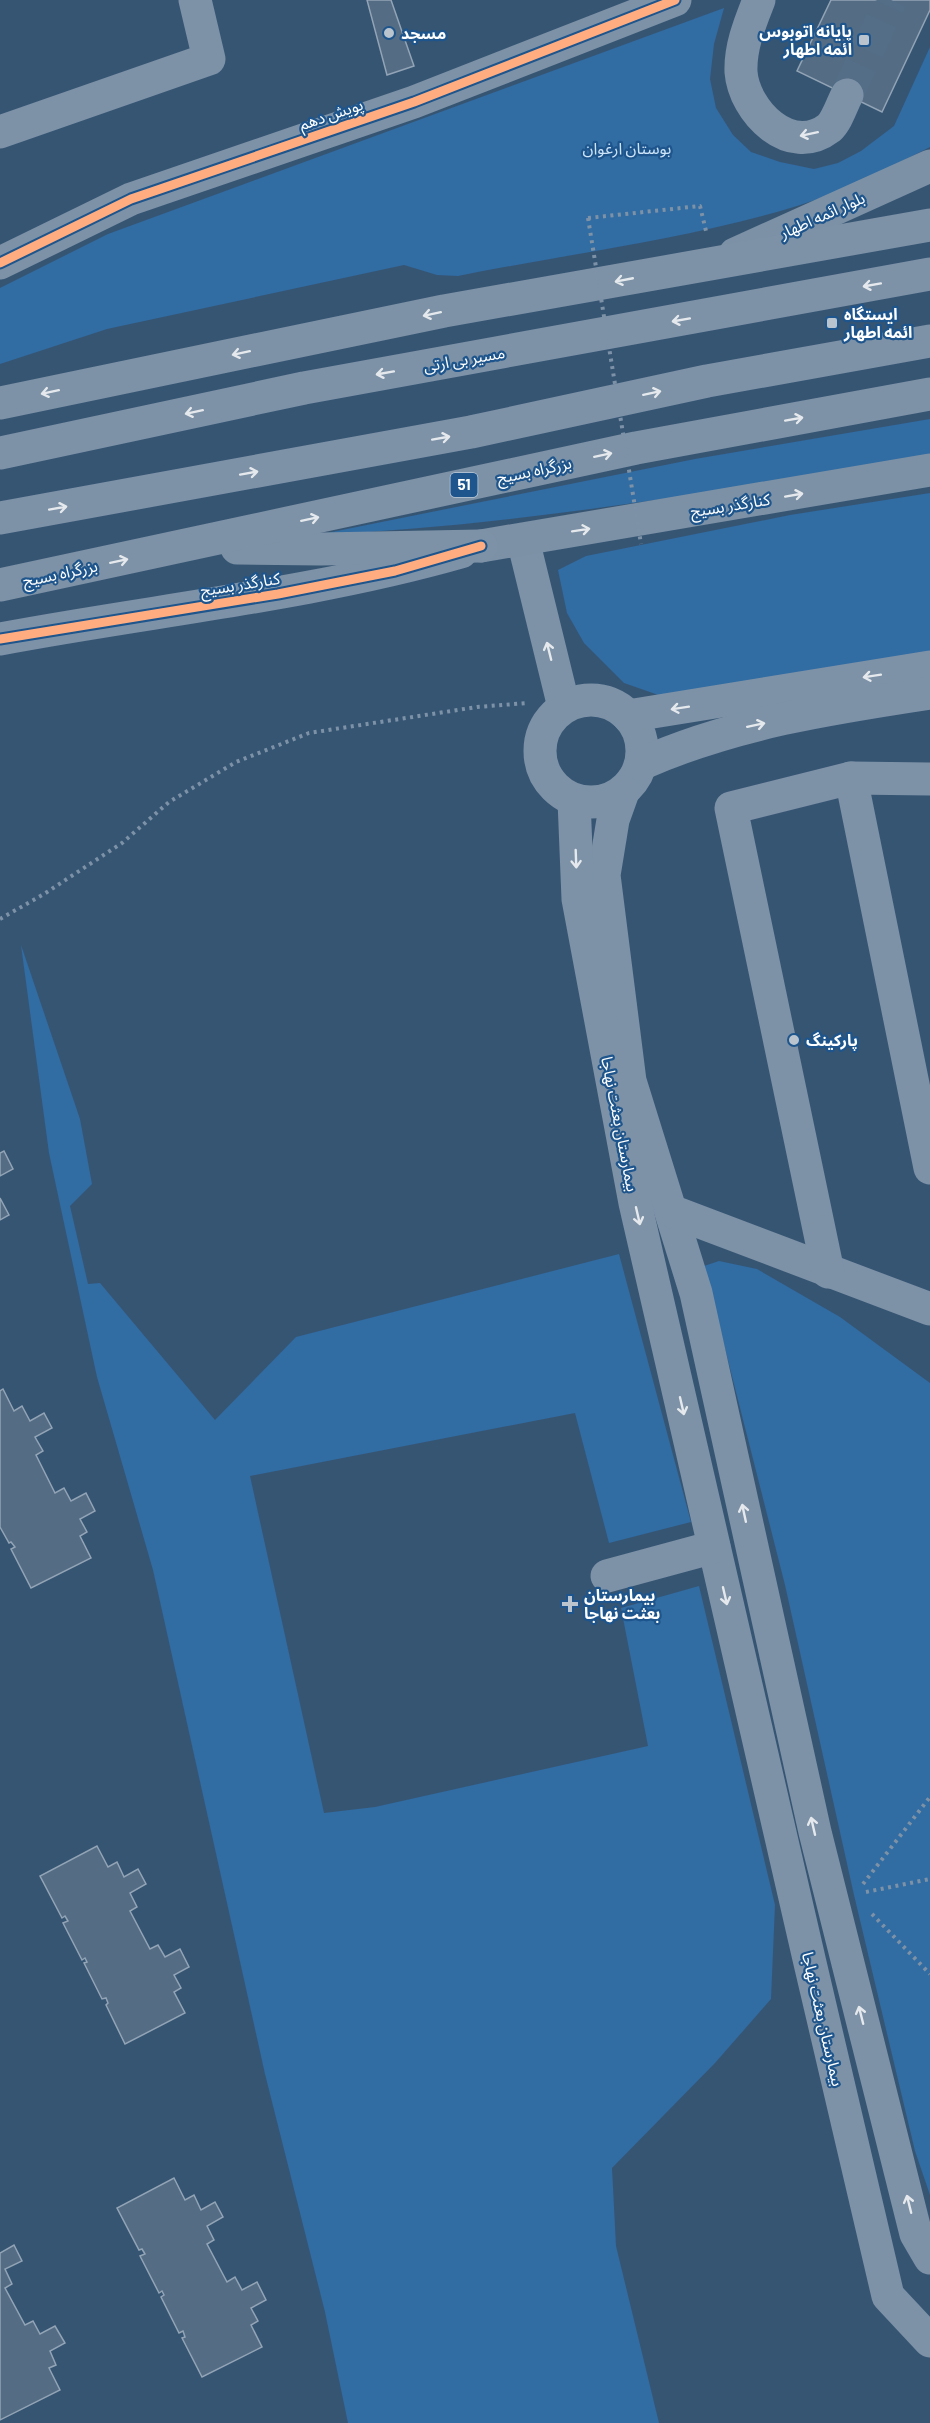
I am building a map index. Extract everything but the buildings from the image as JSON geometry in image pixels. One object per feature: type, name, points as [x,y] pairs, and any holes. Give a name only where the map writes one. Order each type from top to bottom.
[{"type":"highway","points":[[0,403],[444,311],[930,225]]},
{"type":"highway","name":"بزرگراه بسیج","points":[[0,585],[636,448],[930,394]]},
{"type":"highway","points":[[184,546],[321,549],[481,546]]},
{"type":"main road","name":"بلوار ائمه اطهار","points":[[714,263],[930,166]]},
{"type":"main road","name":"کنارگذر بسیج","points":[[481,546],[930,470]]},
{"type":"street","points":[[0,132],[209,59],[195,0]]},
{"type":"street","name":"پویش دهم","points":[[0,263],[131,199],[414,102],[675,0]]},
{"type":"street","points":[[759,0],[746,33],[741,73],[749,100],[766,122],[785,136],[809,137],[830,127],[847,95]]},
{"type":"street","name":"مسیر بی ارتی","points":[[0,453],[304,388],[930,274]]},
{"type":"street","points":[[0,518],[471,432],[707,381],[930,341]]},
{"type":"street","points":[[523,540],[564,707]]},
{"type":"street","name":"کنارگذر بسیج","points":[[0,639],[278,594],[395,571],[481,546]]},
{"type":"street","points":[[628,716],[930,667]]},
{"type":"street","points":[[641,764],[684,745],[727,731],[818,711],[930,693]]},
{"type":"street","points":[[597,700],[614,705],[628,716],[637,730],[642,746],[641,764],[634,779],[623,792],[607,800],[590,803],[574,800],[559,792],[548,780],[540,757],[543,732],[552,718],[564,707],[580,701],[597,700]]},
{"type":"street","points":[[850,778],[930,1168]]},
{"type":"street","points":[[828,1272],[731,808],[850,778],[930,779]]},
{"type":"street","name":"بیمارستان بعثت نهاجا","points":[[623,792],[613,820],[604,875],[630,1081],[696,1293],[815,1832],[916,2234],[930,2258]]},
{"type":"street","name":"بیمارستان بعثت نهاجا","points":[[574,800],[578,899],[635,1203],[714,1547],[888,2296],[930,2341]]},
{"type":"street","points":[[671,1211],[828,1272],[930,1307]]},
{"type":"street","points":[[607,1576],[714,1547]]},
{"type":"path","points":[[641,544],[588,218],[699,207]]},
{"type":"path","points":[[0,919],[44,894],[122,843],[169,802],[207,779],[236,762],[309,733],[477,707],[528,703],[564,707]]},
{"type":"path","points":[[861,1886],[930,1797]]},
{"type":"path","points":[[865,1892],[930,1879]]},
{"type":"path","points":[[869,1910],[930,1974]]},
{"type":"green space","name":"بوستان ارغوان","points":[[724,8],[714,44],[710,79],[716,108],[733,135],[751,152],[780,162],[814,169],[838,163],[861,151],[894,126],[930,47],[930,147],[832,194],[755,218],[713,228],[458,276],[437,275],[404,265],[107,329],[0,364],[0,288],[108,234]]},
{"type":"green space","points":[[930,419],[930,459],[701,494],[548,514],[394,530],[317,535],[695,459]]},
{"type":"green space","points":[[930,493],[930,659],[667,698],[624,683],[584,643],[567,613],[558,570],[586,556],[790,515]]},
{"type":"green space","points":[[21,945],[80,1119],[92,1184],[70,1206],[88,1284],[100,1283],[215,1420],[296,1337],[619,1254],[691,1522],[609,1543],[575,1413],[250,1476],[324,1813],[375,1807],[648,1746],[621,1608],[699,1586],[775,1905],[771,1999],[715,2063],[612,2168],[616,2246],[659,2423],[348,2423],[325,2312],[265,2074],[153,1570],[97,1377],[49,1153]]},
{"type":"green space","points":[[719,1261],[757,1269],[840,1317],[930,1383],[930,2195],[915,2151],[854,1895],[785,1585],[704,1266]]},
{"type":"tunnel","points":[[847,95],[891,0]]},
{"type":"cycle path","points":[[0,263],[131,199],[414,102],[675,0]]},
{"type":"cycle path","points":[[0,639],[278,594],[395,571],[481,546]]},
{"type":"place","name":"مسجد","points":[[389,33]]},
{"type":"place","name":"پایانه اتوبوس ائمه اطهار","points":[[864,40]]},
{"type":"place","name":"ایستگاه ائمه اطهار","points":[[832,323]]},
{"type":"place","name":"پارکینگ","points":[[794,1040]]},
{"type":"place","name":"بیمارستان بعثت نهاجا","points":[[570,1604]]}]
